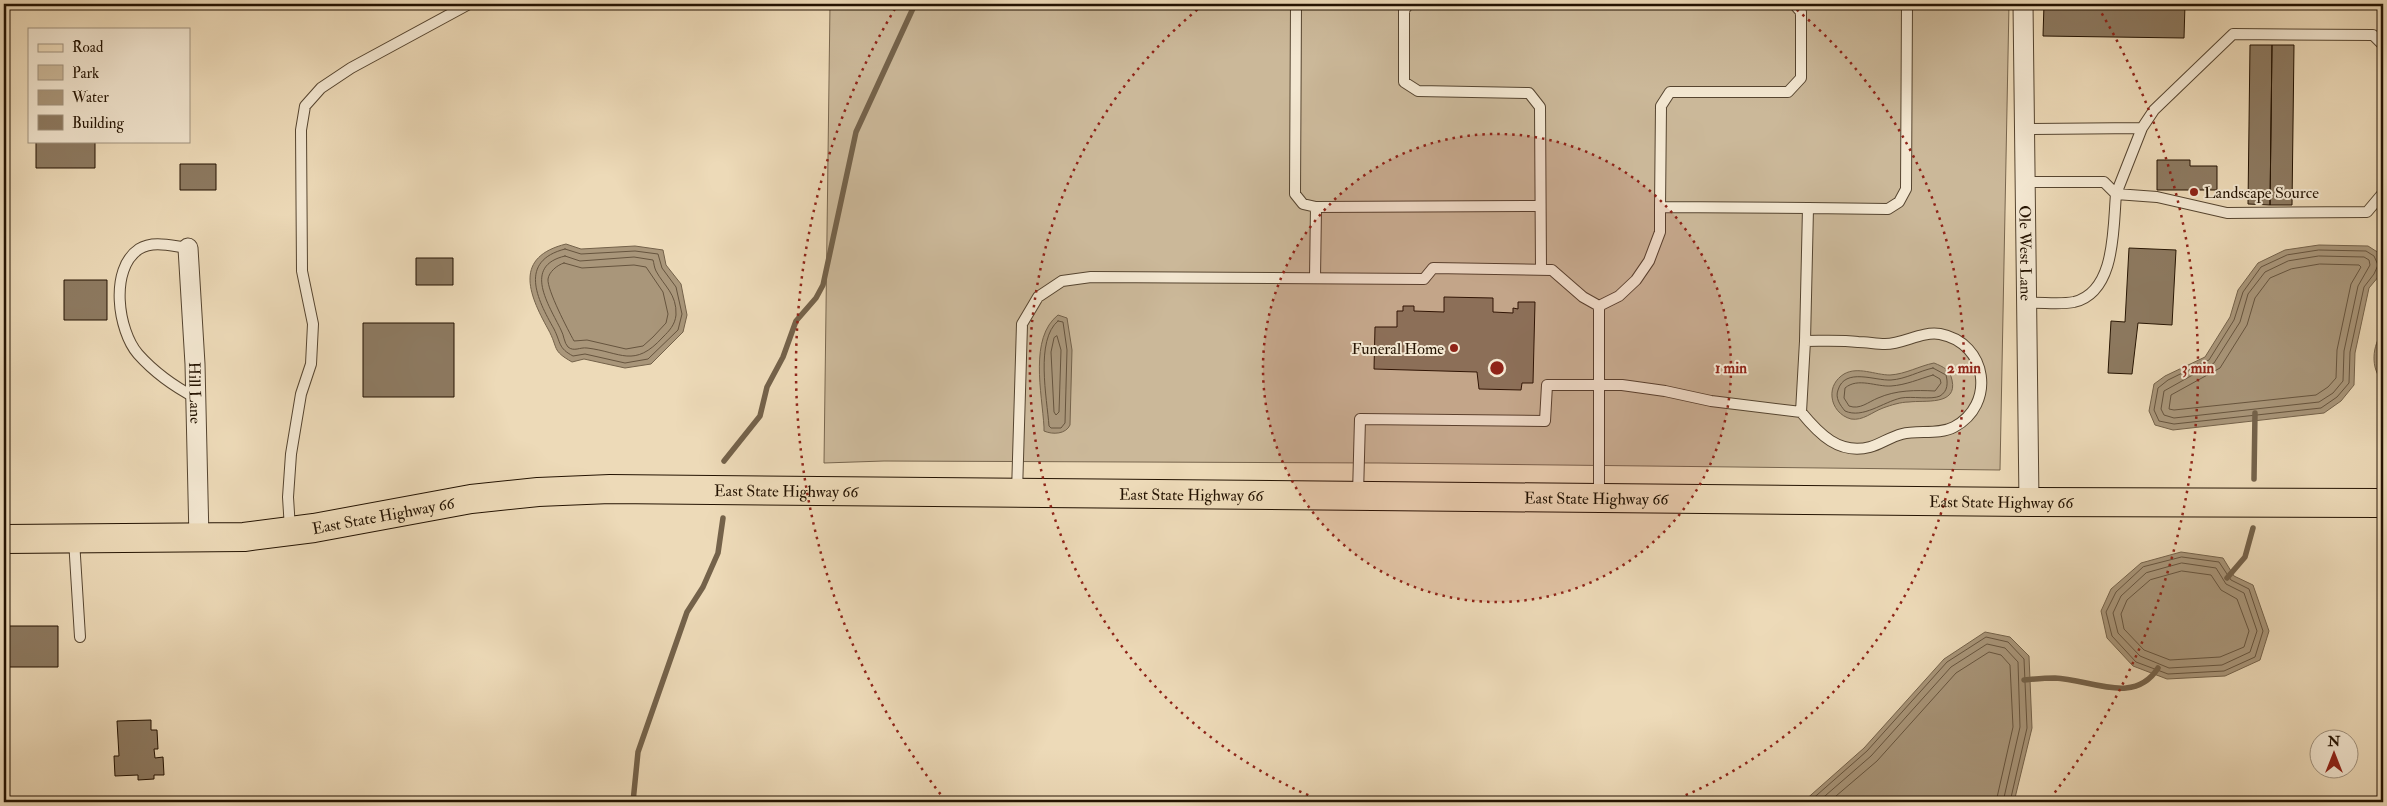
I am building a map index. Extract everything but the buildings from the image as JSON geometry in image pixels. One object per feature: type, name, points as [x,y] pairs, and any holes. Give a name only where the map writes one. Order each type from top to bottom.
[{"type":"main road","name":"East State Highway 66","points":[[4,539],[199,539],[244,537],[290,531],[455,501],[538,492],[620,490],[2029,502],[2383,503]]},
{"type":"street","name":"Ole West Lane","points":[[2023,4],[2029,502]]},
{"type":"street","name":"Hill Lane","points":[[188,248],[196,398],[199,539]]},
{"type":"lane","points":[[290,531],[288,497],[291,454],[301,394],[311,364],[313,324],[302,272],[301,130],[305,106],[321,88],[352,68],[469,4]]},
{"type":"lane","points":[[1296,4],[1296,194],[1303,204],[1316,207],[1540,206]]},
{"type":"lane","points":[[1409,4],[1404,10],[1404,82],[1418,91],[1529,93],[1540,107],[1541,270]]},
{"type":"lane","points":[[1599,306],[1619,296],[1636,280],[1649,261],[1660,232],[1661,106],[1670,92],[1788,92],[1800,78],[1801,12],[1794,4]]},
{"type":"lane","points":[[1660,207],[1888,209],[1899,202],[1906,190],[1907,4]]},
{"type":"lane","points":[[2027,302],[2073,302],[2090,295],[2110,266],[2116,194],[2142,128],[2154,110],[2234,34],[2373,35],[2383,45]]},
{"type":"lane","points":[[2025,129],[2142,128]]},
{"type":"lane","points":[[2025,182],[2104,182],[2116,194],[2157,197],[2227,213],[2367,212],[2383,194]]},
{"type":"lane","points":[[1315,278],[1316,207]]},
{"type":"lane","points":[[1800,412],[1805,341],[1808,208]]},
{"type":"lane","points":[[188,248],[153,244],[138,250],[123,269],[119,295],[123,324],[137,353],[164,378],[196,398]]},
{"type":"lane","points":[[1017,493],[1022,324],[1038,297],[1062,281],[1091,277],[1424,279],[1433,268],[1552,270],[1583,297],[1599,306]]},
{"type":"lane","points":[[1599,306],[1599,497]]},
{"type":"lane","points":[[1358,495],[1360,419],[1545,421],[1547,385],[1622,385],[1665,391],[1712,401],[1800,412],[1830,442],[1848,448],[1870,447],[1892,436],[1914,431],[1934,431],[1953,428],[1969,416],[1978,404],[1981,378],[1979,365],[1972,351],[1959,340],[1939,334],[1923,335],[1900,342],[1884,344],[1856,341],[1805,341]]},
{"type":"lane","points":[[74,539],[80,637]]},
{"type":"green space","points":[[830,4],[2009,4],[2000,470],[1381,463],[884,461],[824,463]]},
{"type":"water","points":[[566,244],[581,249],[635,246],[663,250],[666,265],[681,284],[687,315],[683,332],[651,364],[625,368],[584,359],[572,362],[558,352],[535,302],[530,278],[532,267],[538,258],[549,250]]},
{"type":"water","points":[[2319,245],[2368,246],[2379,253],[2382,266],[2379,276],[2369,288],[2355,353],[2354,385],[2341,401],[2324,413],[2173,430],[2155,425],[2149,411],[2154,384],[2165,376],[2205,357],[2230,317],[2238,290],[2258,263],[2285,250]]},
{"type":"water","points":[[1058,315],[1067,318],[1072,350],[1070,425],[1062,432],[1051,433],[1044,431],[1039,367],[1043,337],[1049,325]]},
{"type":"water","points":[[2383,331],[2383,382],[2376,370],[2374,357],[2379,337]]},
{"type":"water","points":[[1934,363],[1946,369],[1952,380],[1950,394],[1945,398],[1896,404],[1855,419],[1844,416],[1834,404],[1832,390],[1836,381],[1844,374],[1861,371],[1890,375]]},
{"type":"water","points":[[2181,552],[2223,558],[2234,576],[2253,585],[2269,631],[2260,660],[2225,676],[2167,679],[2133,666],[2107,638],[2101,611],[2111,589],[2141,563]]},
{"type":"water","points":[[1985,632],[2010,637],[2029,656],[2032,728],[2014,802],[1803,802],[1864,748],[1944,659]]},
{"type":"waterway","points":[[724,461],[760,416],[767,387],[783,357],[796,321],[816,298],[823,285],[856,132],[915,4]]},
{"type":"waterway","points":[[2254,479],[2255,413]]},
{"type":"waterway","points":[[633,802],[638,752],[687,612],[703,587],[718,553],[723,518]]},
{"type":"waterway","points":[[2227,578],[2245,557],[2253,528]]},
{"type":"waterway","points":[[2024,680],[2043,678],[2068,679],[2111,688],[2124,688],[2137,686],[2148,679],[2158,668]]},
{"type":"place","name":"Landscape Source","points":[[2194,192]]},
{"type":"place","name":"Funeral Home","points":[[1454,348]]}]
